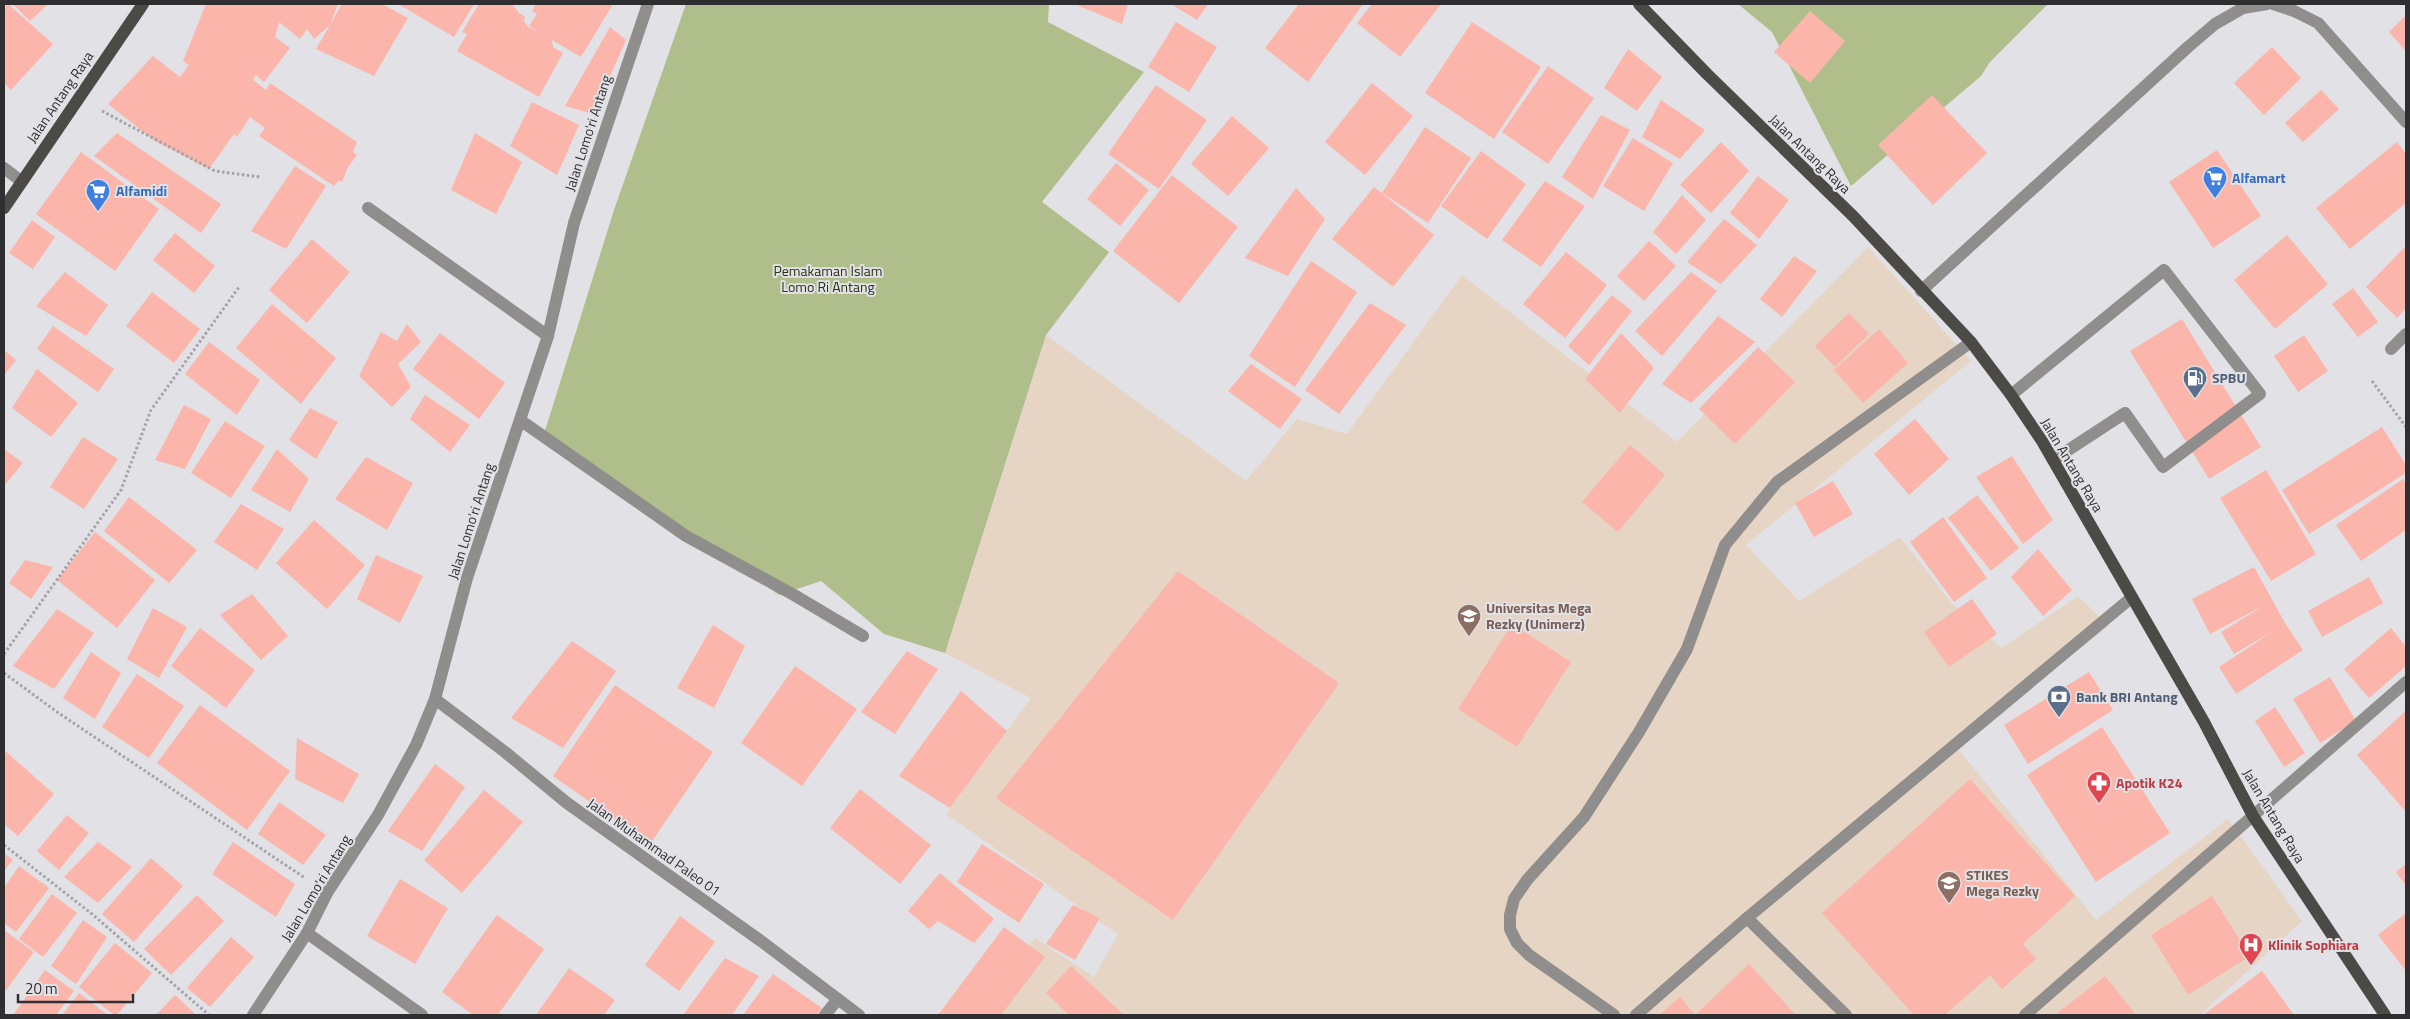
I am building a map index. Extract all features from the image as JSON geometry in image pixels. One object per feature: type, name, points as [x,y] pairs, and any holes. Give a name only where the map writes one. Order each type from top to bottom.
[{"type":"main road","name":"Jalan Antang Raya","points":[[4,208],[143,4]]},
{"type":"main road","name":"Jalan Antang Raya","points":[[1639,4],[1707,74],[1853,216],[1921,291],[1971,342],[2011,395],[2053,460],[2204,722],[2253,816],[2385,1015]]},
{"type":"street","name":"Jalan Lomo'ri Antang","points":[[253,1015],[307,933],[327,893],[378,815],[416,745],[435,699],[467,578],[548,336],[574,223],[648,4]]},
{"type":"street","points":[[1921,291],[2194,41],[2215,24],[2243,8],[2267,4]]},
{"type":"street","points":[[2272,4],[2294,11],[2318,23],[2406,122]]},
{"type":"street","points":[[4,168],[21,181]]},
{"type":"street","points":[[368,208],[548,336]]},
{"type":"street","points":[[2011,395],[2164,270],[2260,394],[2163,467],[2125,412],[2053,460]]},
{"type":"street","points":[[2391,349],[2406,334]]},
{"type":"street","points":[[1614,1015],[1529,955],[1517,943],[1510,929],[1510,915],[1514,899],[1527,880],[1584,817],[1639,732],[1687,649],[1726,545],[1754,510],[1777,482],[1971,342]]},
{"type":"street","points":[[520,420],[686,536],[794,595],[863,636]]},
{"type":"street","points":[[1636,1015],[1747,918],[2131,598]]},
{"type":"street","points":[[2025,1015],[2406,682]]},
{"type":"street","name":"Jalan Muhammad Paleo 01","points":[[435,699],[505,752],[567,803],[761,941],[859,1015]]},
{"type":"street","points":[[1747,918],[1846,1015]]},
{"type":"street","points":[[307,933],[422,1015]]},
{"type":"street","points":[[825,1015],[838,999]]},
{"type":"path","points":[[78,97],[216,171],[260,177]]},
{"type":"path","points":[[4,654],[121,490],[151,410],[239,287]]},
{"type":"path","points":[[2372,381],[2406,428]]},
{"type":"path","points":[[4,673],[57,712],[327,893]]},
{"type":"path","points":[[4,845],[92,914],[209,1015]]},
{"type":"shaded area","name":"Universitas Mega Rezky (Unimerz)","points":[[1868,247],[1971,361],[1746,545],[1799,601],[1900,537],[1963,617],[2002,648],[2078,596],[2109,626],[1956,746],[2096,920],[2228,819],[2302,921],[2200,1015],[981,1015],[1035,938],[1094,977],[1118,934],[946,814],[1031,698],[945,653],[1046,335],[1246,481],[1297,419],[1347,434],[1462,275],[1677,442]]},
{"type":"green space","name":"Pemakaman Islam Lomo Ri Antang","points":[[686,4],[1049,4],[1048,22],[1144,72],[1042,202],[1109,252],[1046,335],[945,653],[884,634],[821,581],[779,595],[544,434],[614,210]]},
{"type":"green space","points":[[1738,4],[2048,4],[1990,62],[1981,76],[1851,186],[1772,32]]},
{"type":"building","points":[[8,4],[53,44],[11,90],[4,83],[4,9]]},
{"type":"building","points":[[13,4],[48,4],[30,21]]},
{"type":"building","points":[[206,4],[338,4],[330,25],[314,39],[307,29],[300,39],[279,22],[275,37],[290,48],[264,82],[256,75],[253,80],[266,90],[270,83],[357,142],[353,152],[357,155],[348,167],[342,182],[339,180],[334,186],[259,136],[265,128],[250,117],[237,137],[234,134],[209,169],[155,141],[108,104],[153,56],[180,77],[189,65],[183,61]]},
{"type":"building","points":[[342,4],[382,4],[408,18],[374,76],[316,49]]},
{"type":"building","points":[[398,4],[474,4],[454,37]]},
{"type":"building","points":[[479,4],[512,4],[525,17],[524,21],[528,27],[538,32],[529,26],[537,14],[532,11],[536,4],[613,4],[581,57],[552,40],[553,47],[563,53],[539,97],[457,51],[467,34],[462,32]]},
{"type":"building","points":[[1079,4],[1128,4],[1122,24],[1079,6]]},
{"type":"building","points":[[1171,4],[1208,4],[1197,20]]},
{"type":"building","points":[[1299,4],[1363,4],[1308,82],[1265,48]]},
{"type":"building","points":[[1372,4],[1441,4],[1400,57],[1357,23]]},
{"type":"building","points":[[1810,11],[1845,41],[1810,83],[1774,52]]},
{"type":"building","points":[[2406,15],[2406,51],[2389,32]]},
{"type":"building","points":[[1176,22],[1217,47],[1189,92],[1148,67]]},
{"type":"building","points":[[1472,22],[1541,67],[1494,139],[1425,93]]},
{"type":"building","points":[[610,27],[626,40],[593,114],[565,106]]},
{"type":"building","points":[[2272,47],[2301,78],[2264,115],[2234,83]]},
{"type":"building","points":[[1628,49],[1662,77],[1637,111],[1604,88]]},
{"type":"building","points":[[1548,66],[1594,98],[1548,164],[1502,132]]},
{"type":"building","points":[[1372,83],[1413,116],[1365,175],[1325,142]]},
{"type":"building","points":[[1156,85],[1207,120],[1159,189],[1108,154]]},
{"type":"building","points":[[2321,90],[2339,109],[2303,142],[2285,123]]},
{"type":"building","points":[[1932,95],[1987,153],[1933,205],[1878,145]]},
{"type":"building","points":[[1661,100],[1705,130],[1680,159],[1642,137]]},
{"type":"building","points":[[532,102],[579,125],[557,175],[510,146]]},
{"type":"building","points":[[1601,115],[1630,130],[1593,199],[1562,177]]},
{"type":"building","points":[[1232,116],[1269,148],[1228,196],[1191,164]]},
{"type":"building","points":[[1425,127],[1471,158],[1428,223],[1382,193]]},
{"type":"building","points":[[117,133],[221,204],[201,233],[94,156]]},
{"type":"building","points":[[475,133],[522,162],[496,214],[451,190]]},
{"type":"building","points":[[1633,138],[1673,163],[1644,211],[1603,186]]},
{"type":"building","points":[[1721,142],[1749,171],[1711,213],[1680,185]]},
{"type":"building","points":[[2397,142],[2406,154],[2406,203],[2350,249],[2316,208]]},
{"type":"building","name":"Alfamart","points":[[2217,150],[2261,216],[2213,248],[2169,182]]},
{"type":"building","points":[[1481,151],[1526,184],[1487,239],[1441,206]]},
{"type":"building","name":"Alfamidi","points":[[81,152],[159,209],[115,271],[36,214]]},
{"type":"building","points":[[1116,163],[1149,190],[1120,226],[1087,199]]},
{"type":"building","points":[[295,166],[326,186],[286,249],[251,231]]},
{"type":"building","points":[[1172,175],[1238,227],[1179,303],[1113,251]]},
{"type":"building","points":[[1758,176],[1789,200],[1759,239],[1730,213]]},
{"type":"building","points":[[1545,181],[1585,206],[1541,267],[1502,240]]},
{"type":"building","points":[[1374,187],[1434,235],[1393,287],[1332,239]]},
{"type":"building","points":[[1296,188],[1325,219],[1288,276],[1245,258]]},
{"type":"building","points":[[1682,195],[1706,220],[1676,254],[1653,232]]},
{"type":"building","points":[[1724,219],[1757,245],[1721,284],[1687,262]]},
{"type":"building","points":[[32,220],[55,237],[33,269],[9,253]]},
{"type":"building","points":[[175,233],[215,266],[194,293],[153,260]]},
{"type":"building","points":[[2287,235],[2328,284],[2275,329],[2234,280]]},
{"type":"building","points":[[312,239],[350,272],[307,323],[269,290]]},
{"type":"building","points":[[1649,241],[1676,266],[1644,301],[1617,276]]},
{"type":"building","points":[[2406,246],[2406,308],[2397,318],[2366,287]]},
{"type":"building","points":[[1566,252],[1607,285],[1565,338],[1523,304]]},
{"type":"building","points":[[1794,256],[1817,271],[1782,317],[1760,299]]},
{"type":"building","points":[[1311,261],[1357,292],[1295,387],[1249,356]]},
{"type":"building","points":[[65,272],[108,305],[86,336],[36,306]]},
{"type":"building","points":[[1691,272],[1717,291],[1662,356],[1635,331]]},
{"type":"building","points":[[2353,288],[2378,322],[2358,337],[2332,304]]},
{"type":"building","points":[[152,292],[200,329],[174,363],[126,326]]},
{"type":"building","points":[[1612,295],[1632,311],[1589,365],[1568,346]]},
{"type":"building","points":[[1370,303],[1406,325],[1339,414],[1305,390]]},
{"type":"building","points":[[272,304],[336,358],[301,404],[236,348]]},
{"type":"building","points":[[1849,313],[1869,334],[1835,367],[1815,346]]},
{"type":"building","points":[[1718,316],[1755,342],[1691,403],[1662,384]]},
{"type":"building","name":"SPBU","points":[[2182,319],[2261,447],[2209,479],[2130,351]]},
{"type":"building","points":[[407,324],[421,342],[398,364],[411,387],[392,407],[359,376],[381,332],[397,341]]},
{"type":"building","points":[[53,326],[114,369],[98,392],[37,349]]},
{"type":"building","points":[[1879,329],[1908,363],[1863,403],[1834,370]]},
{"type":"building","points":[[440,333],[505,383],[479,419],[413,369]]},
{"type":"building","points":[[1621,333],[1654,368],[1620,413],[1585,379]]},
{"type":"building","points":[[2304,335],[2328,371],[2298,392],[2274,356]]},
{"type":"building","points":[[209,342],[260,380],[237,415],[185,374]]},
{"type":"building","points":[[1758,347],[1795,382],[1735,444],[1699,409]]},
{"type":"building","points":[[4,350],[16,360],[4,375]]},
{"type":"building","points":[[1251,364],[1302,399],[1280,429],[1228,391]]},
{"type":"building","points":[[37,369],[78,403],[51,437],[12,408]]},
{"type":"building","points":[[425,395],[470,425],[450,452],[410,419]]},
{"type":"building","points":[[184,405],[211,419],[185,469],[155,460]]},
{"type":"building","points":[[310,408],[338,422],[316,459],[289,440]]},
{"type":"building","points":[[1915,419],[1949,459],[1909,495],[1874,454]]},
{"type":"building","points":[[225,421],[265,446],[231,498],[191,473]]},
{"type":"building","points":[[2382,427],[2406,465],[2406,473],[2309,534],[2282,490]]},
{"type":"building","points":[[83,437],[118,459],[84,509],[50,487]]},
{"type":"building","points":[[1630,445],[1665,475],[1618,532],[1582,502]]},
{"type":"building","points":[[4,449],[23,463],[4,486]]},
{"type":"building","points":[[277,449],[309,479],[290,512],[251,490]]},
{"type":"building","points":[[2012,456],[2053,520],[2023,544],[1976,477]]},
{"type":"building","points":[[366,457],[413,483],[387,530],[335,499]]},
{"type":"building","points":[[2266,470],[2316,554],[2271,581],[2220,498]]},
{"type":"building","points":[[2403,479],[2406,484],[2406,530],[2361,561],[2336,525]]},
{"type":"building","points":[[1833,481],[1853,514],[1814,537],[1795,503]]},
{"type":"building","points":[[1977,495],[2019,548],[1991,571],[1948,518]]},
{"type":"building","points":[[129,497],[197,550],[169,583],[104,531]]},
{"type":"building","points":[[241,504],[284,529],[257,570],[214,542]]},
{"type":"building","points":[[1943,517],[1987,578],[1954,602],[1910,542]]},
{"type":"building","points":[[314,520],[365,565],[327,609],[276,563]]},
{"type":"building","points":[[95,532],[155,580],[117,628],[57,580]]},
{"type":"building","points":[[2038,549],[2072,590],[2043,616],[2011,577]]},
{"type":"building","points":[[376,555],[423,576],[400,623],[357,599]]},
{"type":"building","points":[[25,560],[53,567],[31,599],[9,583]]},
{"type":"building","points":[[2254,567],[2285,623],[2303,650],[2236,694],[2219,667],[2275,630],[2234,654],[2221,632],[2265,605],[2210,634],[2192,599]]},
{"type":"building","points":[[1178,571],[1339,683],[1173,920],[996,798]]},
{"type":"building","points":[[2369,577],[2383,603],[2322,637],[2308,611]]},
{"type":"building","points":[[252,594],[288,636],[261,660],[220,615]]},
{"type":"building","points":[[1972,599],[1997,634],[1949,667],[1924,632]]},
{"type":"building","points":[[153,608],[187,627],[159,678],[127,659]]},
{"type":"building","points":[[57,609],[94,633],[54,689],[13,666]]},
{"type":"building","points":[[1512,624],[1571,662],[1517,747],[1458,709]]},
{"type":"building","points":[[713,625],[745,646],[714,708],[677,688]]},
{"type":"building","points":[[200,628],[255,670],[226,708],[171,666]]},
{"type":"building","points":[[2391,628],[2406,647],[2406,666],[2369,698],[2344,669]]},
{"type":"building","points":[[572,641],[616,671],[563,748],[511,718]]},
{"type":"building","points":[[907,651],[938,669],[895,734],[861,712]]},
{"type":"building","points":[[91,652],[121,673],[95,719],[63,698]]},
{"type":"building","points":[[795,666],[857,709],[802,786],[741,743]]},
{"type":"building","name":"Bank BRI Antang","points":[[2089,672],[2113,710],[2028,764],[2004,725]]},
{"type":"building","points":[[137,674],[184,706],[149,758],[102,727]]},
{"type":"building","points":[[2330,677],[2356,721],[2320,743],[2293,699]]},
{"type":"building","points":[[615,685],[713,752],[650,844],[553,776]]},
{"type":"building","points":[[961,691],[1007,731],[950,808],[899,776]]},
{"type":"building","points":[[200,705],[290,771],[247,830],[157,763]]},
{"type":"building","points":[[2275,707],[2305,753],[2284,767],[2255,721]]},
{"type":"building","points":[[2406,711],[2406,812],[2357,755]]},
{"type":"building","name":"Apotik K24","points":[[2102,727],[2170,833],[2096,882],[2027,775]]},
{"type":"building","points":[[297,738],[359,774],[343,803],[295,779]]},
{"type":"building","points":[[4,750],[54,794],[18,836],[4,824]]},
{"type":"building","points":[[435,764],[465,787],[422,851],[388,831]]},
{"type":"building","name":"STIKES Mega Rezky","points":[[1970,779],[2075,896],[2023,944],[2036,959],[2002,989],[1990,975],[1945,1015],[1914,1015],[1822,913]]},
{"type":"building","points":[[860,789],[931,845],[900,884],[830,828]]},
{"type":"building","points":[[484,790],[523,822],[462,893],[424,860]]},
{"type":"building","points":[[279,802],[326,835],[303,865],[258,834]]},
{"type":"building","points":[[67,815],[89,833],[59,870],[37,851]]},
{"type":"building","points":[[98,842],[132,867],[98,903],[64,877]]},
{"type":"building","points":[[233,842],[295,884],[276,917],[212,874]]},
{"type":"building","points":[[982,844],[1044,884],[1019,923],[957,882]]},
{"type":"building","points":[[4,853],[13,860],[4,871]]},
{"type":"building","points":[[151,858],[183,886],[134,942],[102,914]]},
{"type":"building","points":[[2406,864],[2406,886],[2396,872]]},
{"type":"building","points":[[19,866],[49,888],[16,932],[4,923],[4,888]]},
{"type":"building","points":[[940,873],[994,919],[974,943],[938,921],[929,929],[908,911]]},
{"type":"building","points":[[400,879],[448,908],[415,964],[367,936]]},
{"type":"building","points":[[52,894],[77,913],[43,957],[19,939]]},
{"type":"building","points":[[197,895],[224,921],[171,975],[144,949]]},
{"type":"building","points":[[2212,896],[2250,956],[2188,995],[2151,935]]},
{"type":"building","points":[[1073,905],[1100,918],[1075,960],[1046,944]]},
{"type":"building","points":[[2406,913],[2406,971],[2378,935]]},
{"type":"building","points":[[497,915],[544,949],[498,1015],[473,1015],[442,992]]},
{"type":"building","points":[[680,916],[715,942],[679,991],[645,965]]},
{"type":"building","points":[[83,920],[107,937],[76,984],[51,966]]},
{"type":"building","points":[[1004,927],[1045,957],[1001,1015],[938,1015]]},
{"type":"building","points":[[4,930],[34,952],[4,993]]},
{"type":"building","points":[[231,937],[254,957],[210,1007],[187,988]]},
{"type":"building","points":[[115,943],[152,973],[117,1015],[114,1015],[79,987]]},
{"type":"building","points":[[725,958],[759,976],[732,1015],[683,1015]]},
{"type":"building","points":[[1749,964],[1796,1015],[1695,1015]]},
{"type":"building","points":[[1071,966],[1124,1015],[1069,1015],[1046,993]]},
{"type":"building","points":[[569,968],[615,1000],[604,1015],[536,1015]]},
{"type":"building","points":[[45,970],[74,991],[56,1015],[13,1015]]},
{"type":"building","points":[[2262,971],[2294,1015],[2203,1015]]},
{"type":"building","points":[[773,974],[822,1008],[817,1015],[743,1015]]},
{"type":"building","points":[[2105,976],[2136,1015],[2055,1015]]},
{"type":"building","points":[[79,993],[108,1015],[62,1015]]},
{"type":"building","points":[[175,995],[196,1015],[156,1015]]},
{"type":"building","points":[[1680,997],[1695,1015],[1659,1015]]},
{"type":"place","name":"Alfamart","points":[[2215,199]]},
{"type":"place","name":"Alfamidi","points":[[98,212]]},
{"type":"place","name":"SPBU","points":[[2195,399]]},
{"type":"place","name":"Universitas Mega Rezky (Unimerz)","points":[[1469,637]]},
{"type":"place","name":"Bank BRI Antang","points":[[2059,718]]},
{"type":"place","name":"Apotik K24","points":[[2099,804]]},
{"type":"place","name":"STIKES Mega Rezky","points":[[1949,904]]},
{"type":"place","name":"Klinik Sophiara","points":[[2251,966]]}]
